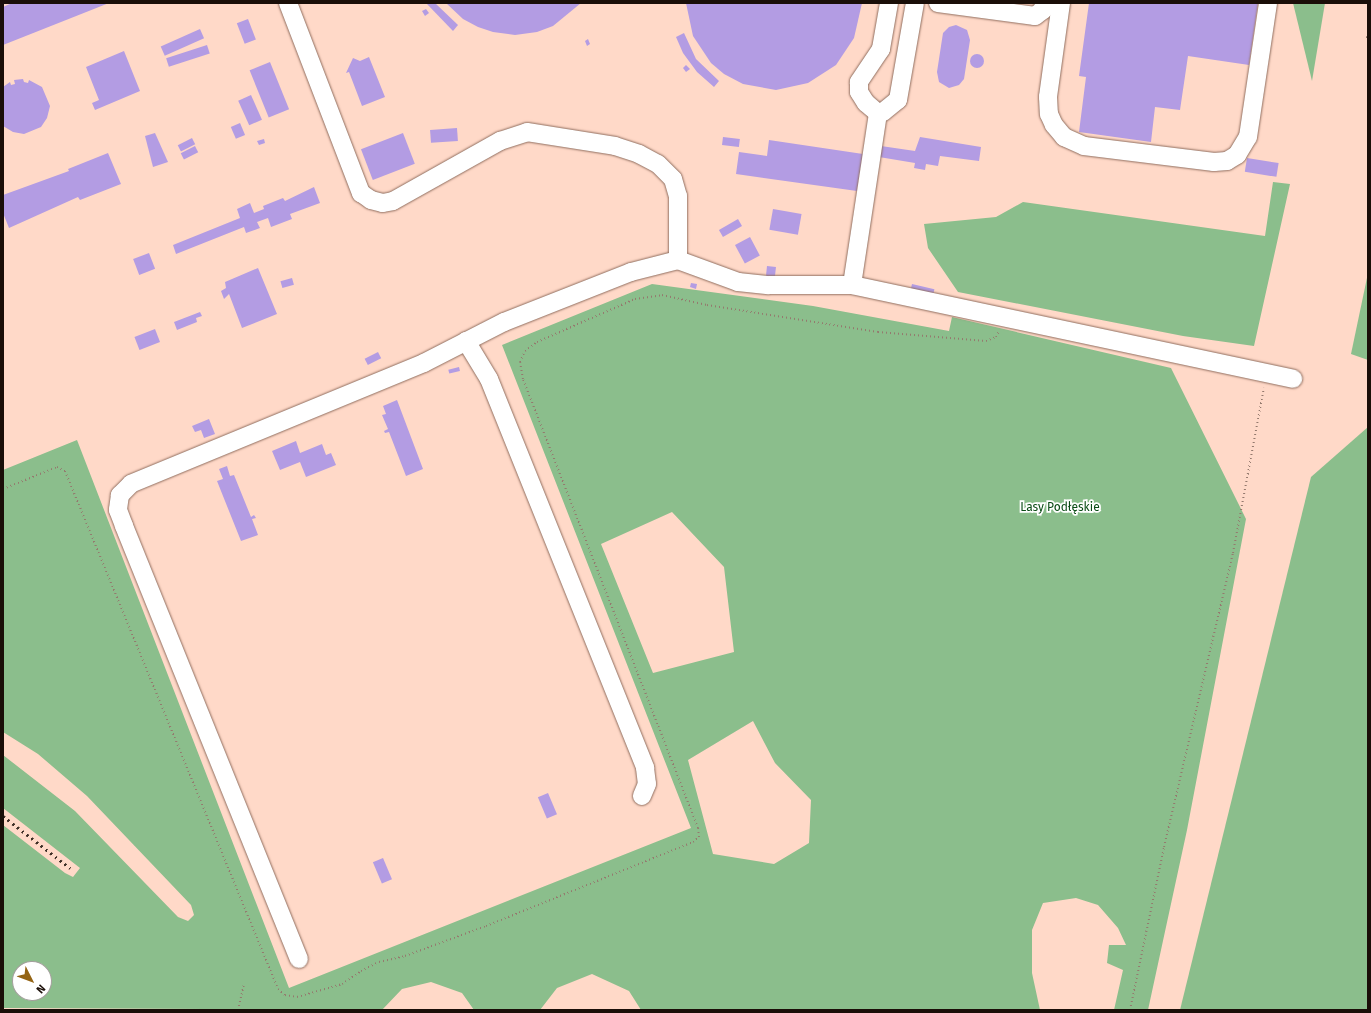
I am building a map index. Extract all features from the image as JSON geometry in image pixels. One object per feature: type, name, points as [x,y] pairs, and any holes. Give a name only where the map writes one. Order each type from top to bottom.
[{"type":"lane","points":[[288,3],[361,193],[371,200],[383,203],[393,201],[514,135],[540,133],[615,146],[639,154],[658,164],[673,179],[678,196],[678,260]]},
{"type":"lane","points":[[878,113],[866,103],[859,92],[859,82],[881,49],[889,3]]},
{"type":"lane","points":[[878,113],[883,112],[898,100],[915,3]]},
{"type":"lane","points":[[938,3],[1035,16],[1042,10],[1044,3]]},
{"type":"lane","points":[[1061,3],[1048,97],[1049,114],[1054,125],[1064,136],[1084,146],[1214,162],[1227,161],[1237,155],[1248,137],[1268,3]]},
{"type":"lane","points":[[852,285],[878,113]]},
{"type":"lane","points":[[299,958],[118,510],[120,495],[131,484],[424,363],[504,322],[624,275],[678,260],[738,282],[769,285],[852,285],[1293,379]]},
{"type":"lane","points":[[466,341],[489,379],[646,768],[646,784],[642,796]]},
{"type":"path","points":[[3,489],[57,467],[65,471],[278,989],[285,995],[297,996],[342,984],[361,970],[379,962],[405,956],[486,926],[693,842],[698,837],[698,828],[523,379],[520,362],[525,350],[537,342],[635,299],[662,295],[707,306],[878,332],[986,341],[996,337],[1003,318]]},
{"type":"path","points":[[1130,1010],[1164,847],[1234,553],[1264,400],[1265,373]]},
{"type":"path","points":[[238,1010],[244,984]]},
{"type":"green space","points":[[1293,3],[1325,3],[1312,81]]},
{"type":"green space","points":[[1273,182],[1290,184],[1254,346],[1183,336],[958,292],[928,248],[924,224],[996,217],[1023,202],[1265,236]]},
{"type":"green space","points":[[1368,273],[1368,360],[1351,354]]},
{"type":"green space","name":"Lasy Podłęskie","points":[[652,284],[813,306],[949,331],[952,317],[1171,368],[1246,519],[1187,830],[1148,1010],[1114,1010],[1123,970],[1107,963],[1109,945],[1126,945],[1118,928],[1098,905],[1076,898],[1043,903],[1032,930],[1032,973],[1040,1010],[641,1010],[629,991],[592,974],[557,988],[540,1010],[474,1010],[462,993],[431,982],[402,989],[382,1010],[3,1008],[3,825],[65,873],[73,877],[80,868],[3,808],[3,755],[75,811],[178,917],[188,921],[194,915],[191,905],[87,796],[38,754],[3,732],[3,470],[77,440],[289,988],[691,828],[502,345]],"holes":[[[672,512],[724,567],[734,652],[653,673],[601,544]],[[753,721],[775,763],[811,800],[809,843],[774,864],[713,854],[688,760]]]},
{"type":"green space","points":[[1368,427],[1368,1010],[1180,1010],[1311,477]]},
{"type":"building","points":[[12,3],[109,3],[3,45],[3,7]]},
{"type":"building","points":[[426,3],[435,3],[458,25],[453,31]]},
{"type":"building","points":[[446,3],[581,3],[553,26],[537,32],[515,35],[493,32],[478,27],[463,19]]},
{"type":"building","points":[[686,3],[862,3],[854,38],[836,65],[808,83],[776,90],[743,84],[724,74],[711,63],[693,36]]},
{"type":"building","points":[[1089,3],[1258,3],[1249,65],[1188,56],[1180,110],[1155,107],[1151,142],[1079,132],[1086,77],[1079,76]]},
{"type":"building","points":[[426,9],[429,13],[425,16],[422,11]]},
{"type":"building","points":[[248,19],[256,40],[245,44],[237,23]]},
{"type":"building","points":[[956,25],[967,30],[970,40],[964,79],[959,85],[949,88],[939,82],[937,72],[943,33],[949,27]]},
{"type":"building","points":[[200,29],[204,38],[165,56],[161,46]]},
{"type":"building","points":[[684,33],[696,59],[719,81],[714,87],[697,72],[683,53],[676,37]]},
{"type":"building","points":[[588,39],[590,44],[587,46],[585,41]]},
{"type":"building","points":[[207,45],[210,54],[169,67],[166,58]]},
{"type":"building","points":[[124,51],[140,91],[95,110],[92,103],[99,100],[86,67]]},
{"type":"building","points":[[974,54],[980,54],[984,58],[984,64],[980,68],[974,68],[970,64],[970,58]]},
{"type":"building","points":[[369,57],[385,97],[362,106],[349,72],[346,73],[353,58],[360,61]]},
{"type":"building","points":[[270,62],[289,109],[269,118],[250,70]]},
{"type":"building","points":[[686,65],[690,69],[686,72],[683,68]]},
{"type":"building","points":[[23,79],[24,82],[28,83],[29,80],[42,87],[50,106],[47,118],[41,127],[24,134],[13,132],[3,126],[3,87],[10,82],[11,85],[15,84],[14,80]]},
{"type":"building","points":[[251,95],[262,120],[249,125],[238,101]]},
{"type":"building","points":[[240,123],[245,135],[236,139],[231,127]]},
{"type":"building","points":[[457,128],[458,141],[431,143],[430,130]]},
{"type":"building","points":[[155,133],[168,162],[153,167],[145,136]]},
{"type":"building","points":[[403,133],[415,164],[373,180],[361,149]]},
{"type":"building","points":[[723,137],[740,139],[739,147],[722,145]]},
{"type":"building","points":[[920,137],[981,147],[979,161],[940,156],[938,166],[926,164],[925,170],[914,168],[915,163],[879,157],[881,146],[915,151]]},
{"type":"building","points":[[192,138],[195,144],[181,152],[178,145]]},
{"type":"building","points":[[264,139],[265,143],[259,145],[257,141]]},
{"type":"building","points":[[769,140],[863,154],[857,191],[736,174],[739,152],[767,156]]},
{"type":"building","points":[[195,146],[198,152],[184,160],[181,153]]},
{"type":"building","points":[[108,153],[121,184],[80,200],[78,197],[9,228],[3,213],[3,195],[69,171],[68,169]]},
{"type":"building","points":[[1247,158],[1279,163],[1276,177],[1245,172]]},
{"type":"building","points":[[314,187],[320,203],[290,214],[292,219],[271,227],[268,218],[257,222],[260,228],[246,233],[244,227],[176,254],[173,245],[240,218],[237,209],[250,203],[254,213],[264,209],[263,206],[283,198],[285,201]]},
{"type":"building","points":[[773,209],[802,214],[798,235],[769,230]]},
{"type":"building","points":[[738,219],[742,226],[723,237],[719,230]]},
{"type":"building","points":[[750,237],[760,256],[745,264],[735,245]]},
{"type":"building","points":[[149,253],[155,269],[139,275],[133,259]]},
{"type":"building","points":[[767,266],[776,267],[775,278],[766,277]]},
{"type":"building","points":[[258,268],[277,314],[242,328],[229,294],[224,299],[221,291],[226,288],[225,282]]},
{"type":"building","points":[[292,278],[294,285],[282,288],[280,281]]},
{"type":"building","points":[[691,283],[697,284],[696,289],[690,287]]},
{"type":"building","points":[[912,284],[934,289],[933,294],[911,289]]},
{"type":"building","points":[[200,312],[202,316],[196,318],[197,322],[177,330],[174,322]]},
{"type":"building","points":[[155,329],[160,342],[139,350],[134,337]]},
{"type":"building","points":[[378,352],[381,358],[368,365],[365,359]]},
{"type":"building","points":[[459,367],[460,371],[449,374],[448,370]]},
{"type":"building","points":[[397,400],[423,469],[406,476],[389,432],[385,433],[384,431],[388,429],[382,415],[386,414],[383,406]]},
{"type":"building","points":[[209,419],[215,434],[204,438],[201,430],[195,432],[192,426]]},
{"type":"building","points":[[296,441],[300,453],[322,444],[326,455],[331,453],[336,465],[306,477],[300,462],[280,470],[272,451]]},
{"type":"building","points":[[227,466],[230,476],[234,475],[251,517],[254,515],[256,518],[252,519],[258,535],[241,541],[217,481],[223,479],[219,469]]},
{"type":"building","points":[[548,793],[557,814],[547,818],[538,797]]},
{"type":"building","points":[[383,858],[392,879],[382,883],[373,862]]},
{"type":"railway","points":[[3,816],[70,868]]}]
